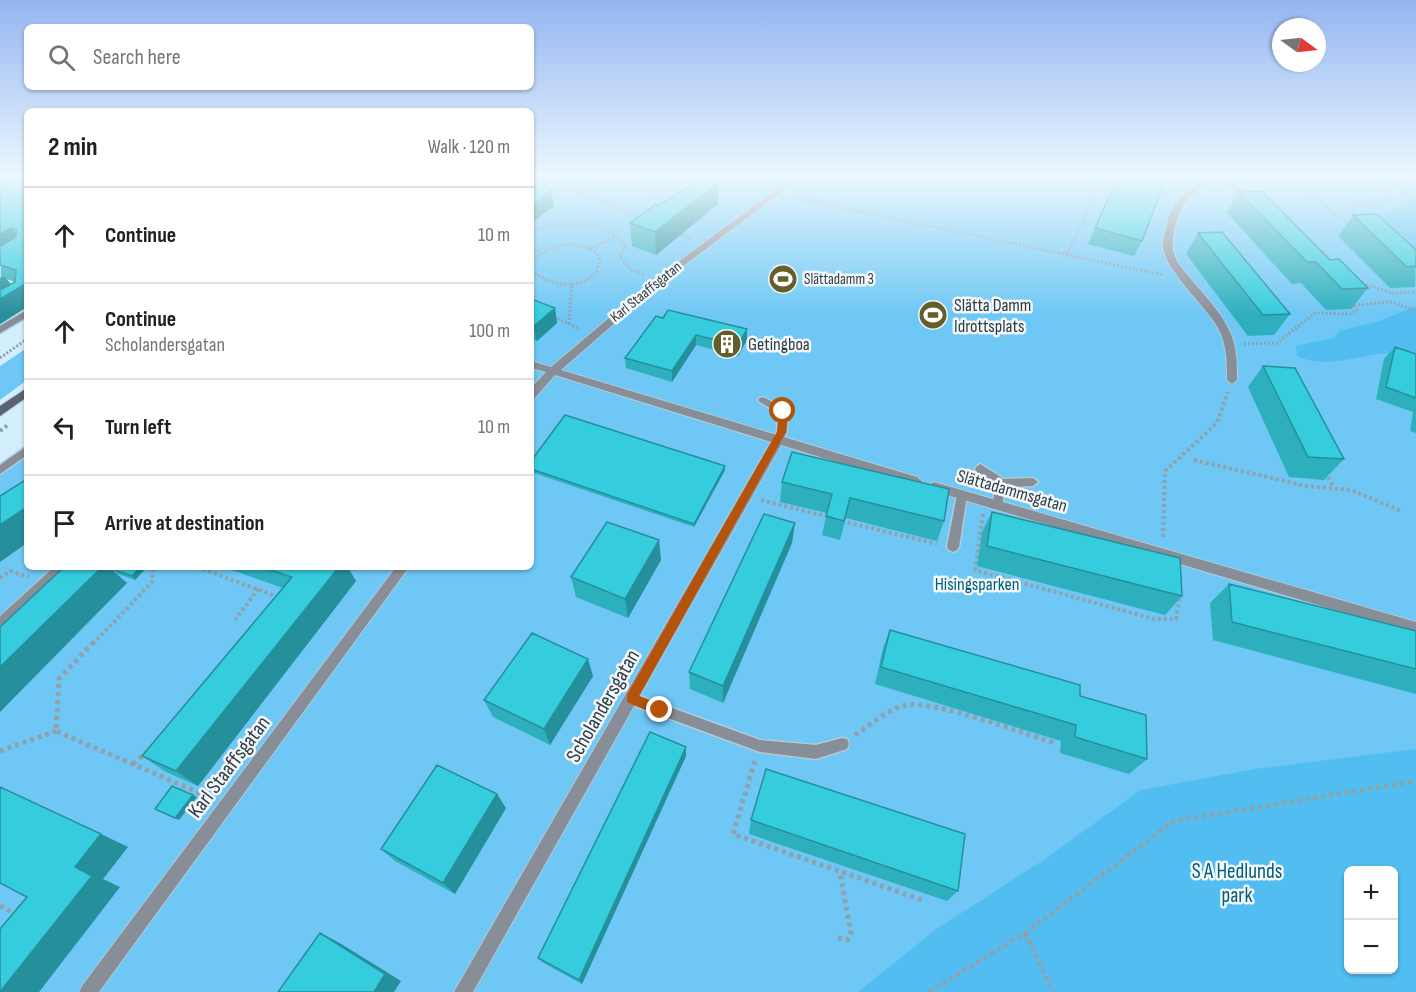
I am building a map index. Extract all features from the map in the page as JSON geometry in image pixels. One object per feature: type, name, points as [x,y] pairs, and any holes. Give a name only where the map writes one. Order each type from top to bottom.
[{"type":"street","name":"Karl Staaffsgatan","points":[[534,392],[553,371],[659,280],[733,223]]},
{"type":"street","points":[[1172,223],[1167,246],[1172,260],[1204,299],[1225,331],[1232,354],[1232,380]]},
{"type":"street","name":"Slättadammsgatan","points":[[534,365],[777,441],[1416,628]]},
{"type":"street","points":[[0,412],[24,394]]},
{"type":"street","name":"Scholandersgatan","points":[[463,992],[777,441]]},
{"type":"street","points":[[0,625],[60,570]]},
{"type":"street","name":"Karl Staaffsgatan","points":[[88,992],[401,570]]},
{"type":"lane","points":[[0,330],[24,315]]},
{"type":"lane","points":[[763,400],[783,411],[782,432],[777,441]]},
{"type":"lane","points":[[0,470],[24,452]]},
{"type":"lane","points":[[980,468],[1002,483],[1033,482]]},
{"type":"lane","points":[[997,506],[1002,483]]},
{"type":"lane","points":[[953,547],[962,495]]},
{"type":"lane","points":[[632,699],[760,746],[816,752],[842,744]]},
{"type":"path","points":[[534,231],[554,224],[567,223]]},
{"type":"path","points":[[575,223],[592,225],[619,235],[626,245],[620,256],[630,269],[659,280]]},
{"type":"path","points":[[708,223],[714,226]]},
{"type":"path","points":[[920,223],[1173,277],[1184,277]]},
{"type":"path","points":[[1067,255],[1082,223]]},
{"type":"path","points":[[1346,223],[1354,230]]},
{"type":"path","points":[[667,229],[695,241]]},
{"type":"path","points":[[590,249],[619,235]]},
{"type":"path","points":[[534,258],[540,252],[565,244],[590,249],[598,255],[599,264],[595,272],[572,284],[544,282],[534,277]]},
{"type":"path","points":[[534,250],[540,252]]},
{"type":"path","points":[[1353,278],[1373,288],[1392,293],[1416,292]]},
{"type":"path","points":[[569,324],[572,284]]},
{"type":"path","points":[[1235,343],[1277,343],[1315,313],[1350,314],[1357,310],[1347,297]]},
{"type":"path","points":[[1354,305],[1392,302],[1416,311]]},
{"type":"path","points":[[550,316],[584,330]]},
{"type":"path","points":[[1279,333],[1284,338]]},
{"type":"path","points":[[0,358],[24,341]]},
{"type":"path","points":[[1163,554],[1166,471],[1217,423],[1232,380]]},
{"type":"path","points":[[1194,460],[1306,486],[1351,490],[1401,511]]},
{"type":"path","points":[[1322,466],[1334,487]]},
{"type":"path","points":[[754,498],[953,547]]},
{"type":"path","points":[[983,510],[975,570],[1154,620],[1176,619],[1181,582]]},
{"type":"path","points":[[0,578],[10,570],[46,583]]},
{"type":"path","points":[[56,731],[59,678],[152,582],[153,570]]},
{"type":"path","points":[[205,570],[285,599]]},
{"type":"path","points":[[235,620],[258,589]]},
{"type":"path","points":[[842,744],[887,714],[910,704],[934,708],[1055,743]]},
{"type":"path","points":[[0,751],[56,731],[212,798]]},
{"type":"path","points":[[133,764],[158,742]]},
{"type":"path","points":[[760,746],[733,834],[922,900]]},
{"type":"path","points":[[158,775],[164,767]]},
{"type":"path","points":[[929,992],[1025,933],[1174,821],[1416,781]]},
{"type":"path","points":[[838,938],[847,940],[851,934],[840,871]]},
{"type":"path","points":[[0,906],[25,919]]},
{"type":"path","points":[[1025,933],[1053,992]]},
{"type":"green space","name":"Hisingsparken","points":[[534,223],[1416,223],[1416,992],[0,992],[0,465],[24,446],[24,570],[534,570]]},
{"type":"green space","points":[[1372,223],[1416,223],[1416,262]]},
{"type":"green space","points":[[1416,306],[1416,359],[1402,354],[1385,354],[1323,362],[1297,356],[1296,346],[1333,338],[1341,330],[1377,322]]},
{"type":"green space","points":[[24,350],[24,382],[0,400],[0,366]]},
{"type":"green space","name":"S A Hedlunds park","points":[[1416,749],[1416,992],[858,992],[935,930],[1042,861],[1141,790],[1255,769]]},
{"type":"building","points":[[0,223],[24,223],[24,285],[0,299],[0,290],[15,282],[16,270],[0,265],[0,246],[16,237],[16,229],[11,228],[0,235]]},
{"type":"building","points":[[631,223],[666,223],[655,232]]},
{"type":"building","points":[[1097,223],[1149,223],[1142,241],[1095,228]]},
{"type":"building","points":[[1269,223],[1294,223],[1330,260],[1339,259],[1368,288],[1342,289],[1316,262],[1307,262]]},
{"type":"building","points":[[1362,223],[1387,223],[1416,250],[1416,266],[1407,267]]},
{"type":"building","points":[[1222,232],[1290,314],[1263,315],[1198,233]]},
{"type":"building","points":[[534,300],[555,308],[534,326]]},
{"type":"building","points":[[668,310],[747,329],[738,345],[696,335],[672,371],[625,358],[656,316],[663,318]]},
{"type":"building","points":[[1395,347],[1416,354],[1416,398],[1386,387]]},
{"type":"building","points":[[1263,366],[1295,368],[1344,459],[1308,457]]},
{"type":"building","points":[[565,415],[725,466],[694,524],[534,470],[534,457]]},
{"type":"building","points":[[792,452],[949,489],[944,521],[850,498],[844,521],[826,516],[832,494],[782,482]]},
{"type":"building","points":[[24,481],[24,509],[0,525],[0,496]]},
{"type":"building","points":[[992,512],[1180,558],[1182,596],[987,546]]},
{"type":"building","points":[[764,514],[795,523],[723,686],[689,672]]},
{"type":"building","points":[[607,522],[659,540],[625,599],[571,577]]},
{"type":"building","points":[[61,570],[99,570],[0,667],[0,627]]},
{"type":"building","points":[[114,570],[137,570],[132,576]]},
{"type":"building","points":[[271,570],[337,570],[176,771],[142,756],[292,577]]},
{"type":"building","points":[[1229,584],[1416,631],[1416,669],[1232,622]]},
{"type":"building","points":[[890,630],[1080,685],[1080,696],[1146,715],[1147,759],[1075,737],[1076,725],[881,667]]},
{"type":"building","points":[[532,633],[588,659],[544,729],[484,700]]},
{"type":"building","points":[[650,732],[686,747],[579,980],[538,958]]},
{"type":"building","points":[[437,765],[497,794],[443,883],[381,849]]},
{"type":"building","points":[[766,769],[965,834],[958,891],[751,820]]},
{"type":"building","points":[[172,786],[193,795],[175,818],[155,809]]},
{"type":"building","points":[[0,787],[101,834],[75,867],[92,876],[0,992],[0,929],[27,897],[0,883]]},
{"type":"building","points":[[320,933],[385,974],[374,992],[278,992]]},
{"type":"place","name":"Slättadamm 3","points":[[783,279]]},
{"type":"place","name":"Slätta Damm Idrottsplats","points":[[933,315]]},
{"type":"place","name":"Getingboa","points":[[727,344]]},
{"type":"route","points":[[660,710],[632,699],[782,432],[783,411]]}]
